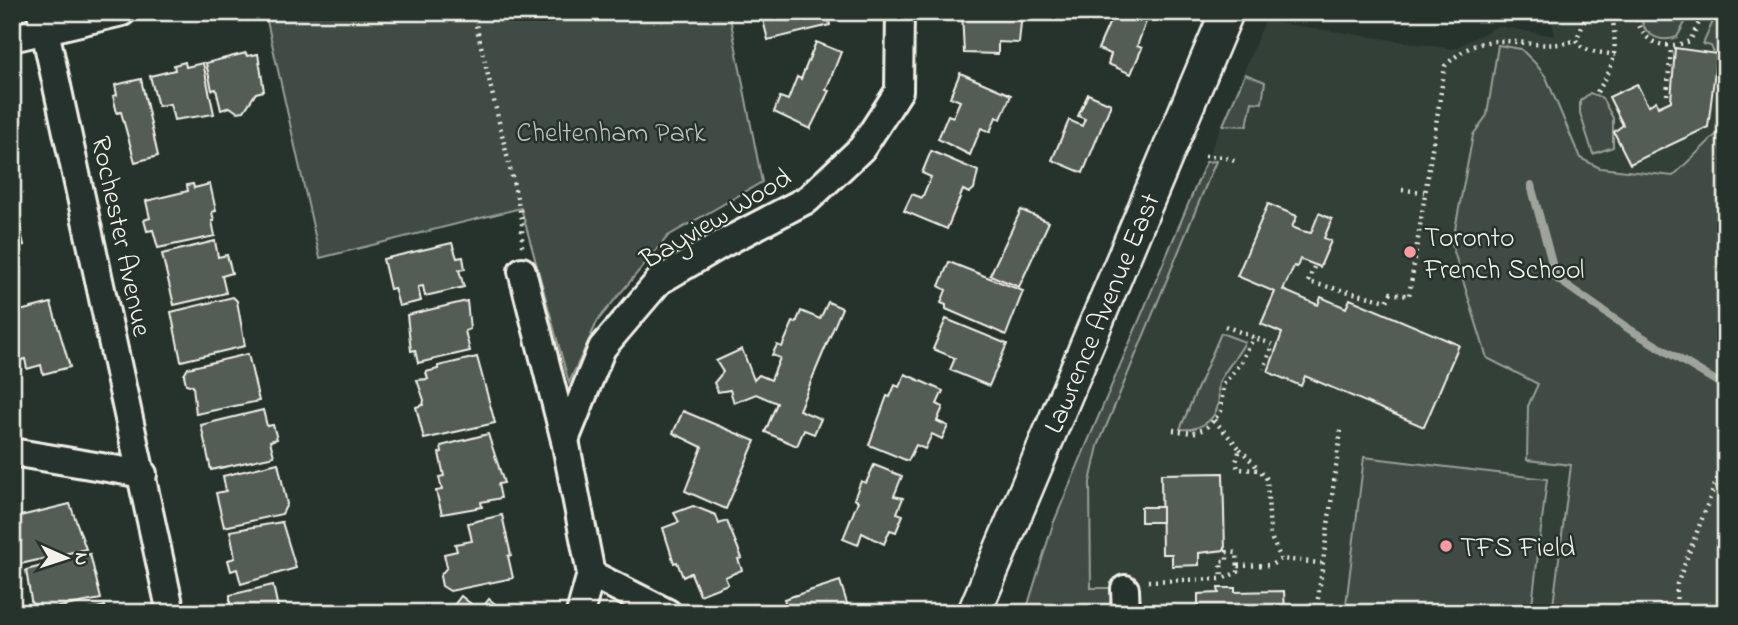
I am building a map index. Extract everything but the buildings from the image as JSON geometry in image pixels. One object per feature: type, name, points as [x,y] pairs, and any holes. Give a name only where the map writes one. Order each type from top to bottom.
[{"type":"main road","name":"Lawrence Avenue East","points":[[975,612],[994,558],[1227,12]]},
{"type":"street","points":[[12,38],[44,21],[122,12]]},
{"type":"street","name":"Bayview Wood","points":[[565,440],[602,348],[659,281],[722,243],[808,199],[862,148],[899,91],[900,12]]},
{"type":"street","name":"Rochester Avenue","points":[[44,21],[171,613]]},
{"type":"street","points":[[522,271],[565,440],[591,574],[580,613]]},
{"type":"street","points":[[12,452],[143,474]]},
{"type":"street","points":[[591,574],[668,613]]},
{"type":"path","points":[[473,12],[522,219],[522,271]]},
{"type":"path","points":[[1314,267],[1308,282],[1334,290],[1387,301],[1391,293],[1409,296],[1445,66],[1483,40],[1563,45],[1576,40],[1586,18],[1595,12]]},
{"type":"path","points":[[1597,92],[1612,71],[1615,55],[1612,12]]},
{"type":"path","points":[[1636,12],[1637,21],[1645,34],[1656,43],[1671,48],[1690,41],[1704,12]]},
{"type":"path","points":[[1576,40],[1579,46],[1591,51],[1615,55]]},
{"type":"path","points":[[1667,95],[1671,48]]},
{"type":"path","points":[[1205,156],[1237,162]]},
{"type":"path","points":[[1402,190],[1424,192]]},
{"type":"path","points":[[1225,326],[1273,345],[1264,369]]},
{"type":"path","points":[[1173,430],[1192,433],[1205,429],[1222,411],[1223,385],[1241,362],[1254,337]]},
{"type":"path","points":[[1214,420],[1267,480],[1270,535],[1281,559]]},
{"type":"path","points":[[1316,613],[1341,430]]},
{"type":"path","points":[[1240,449],[1236,462],[1238,470],[1260,470]]},
{"type":"path","points":[[1676,613],[1677,584],[1726,456]]},
{"type":"path","points":[[1133,594],[1222,579],[1238,572],[1237,553],[1227,552],[1227,561],[1221,561],[1222,579]]},
{"type":"path","points":[[1238,566],[1271,565],[1281,559],[1321,563]]},
{"type":"shaded area","name":"Toronto French School","points":[[1550,12],[1717,12],[1703,44],[1711,46],[1726,80],[1726,125],[1673,176],[1580,402],[1552,613],[1025,613],[1053,524],[1265,21],[1453,49],[1498,26],[1555,36]]},
{"type":"green space","name":"Cheltenham Park","points":[[265,12],[729,12],[762,182],[668,236],[598,320],[569,383],[521,208],[320,258]]},
{"type":"green space","points":[[1641,12],[1691,12],[1677,37],[1663,39],[1647,31],[1641,19]]},
{"type":"green space","points":[[1717,12],[1726,12],[1726,80],[1711,46],[1703,44]]},
{"type":"green space","points":[[1498,45],[1521,49],[1535,63],[1546,77],[1580,158],[1600,168],[1673,176],[1726,125],[1726,613],[1552,613],[1571,465],[1527,460],[1528,406],[1538,384],[1487,358],[1452,245],[1473,135],[1487,115]]},
{"type":"green space","points":[[1245,74],[1265,82],[1262,103],[1252,102],[1247,126],[1223,125]]},
{"type":"green space","points":[[1590,93],[1602,98],[1613,118],[1613,147],[1593,154],[1580,113],[1580,101]]},
{"type":"green space","points":[[1216,161],[1098,446],[1090,482],[1091,588],[1112,588],[1109,610],[1107,613],[1028,613],[1026,611],[1053,524],[1206,162]]},
{"type":"green space","points":[[1221,333],[1245,342],[1220,379],[1216,411],[1204,424],[1192,429],[1180,429]]},
{"type":"green space","name":"TFS Field","points":[[1364,457],[1547,479],[1531,613],[1345,613]]},
{"type":"waterway","points":[[1531,185],[1556,278],[1629,329],[1726,387]]},
{"type":"place","name":"Toronto French School","points":[[1410,252]]},
{"type":"place","name":"TFS Field","points":[[1446,546]]}]
